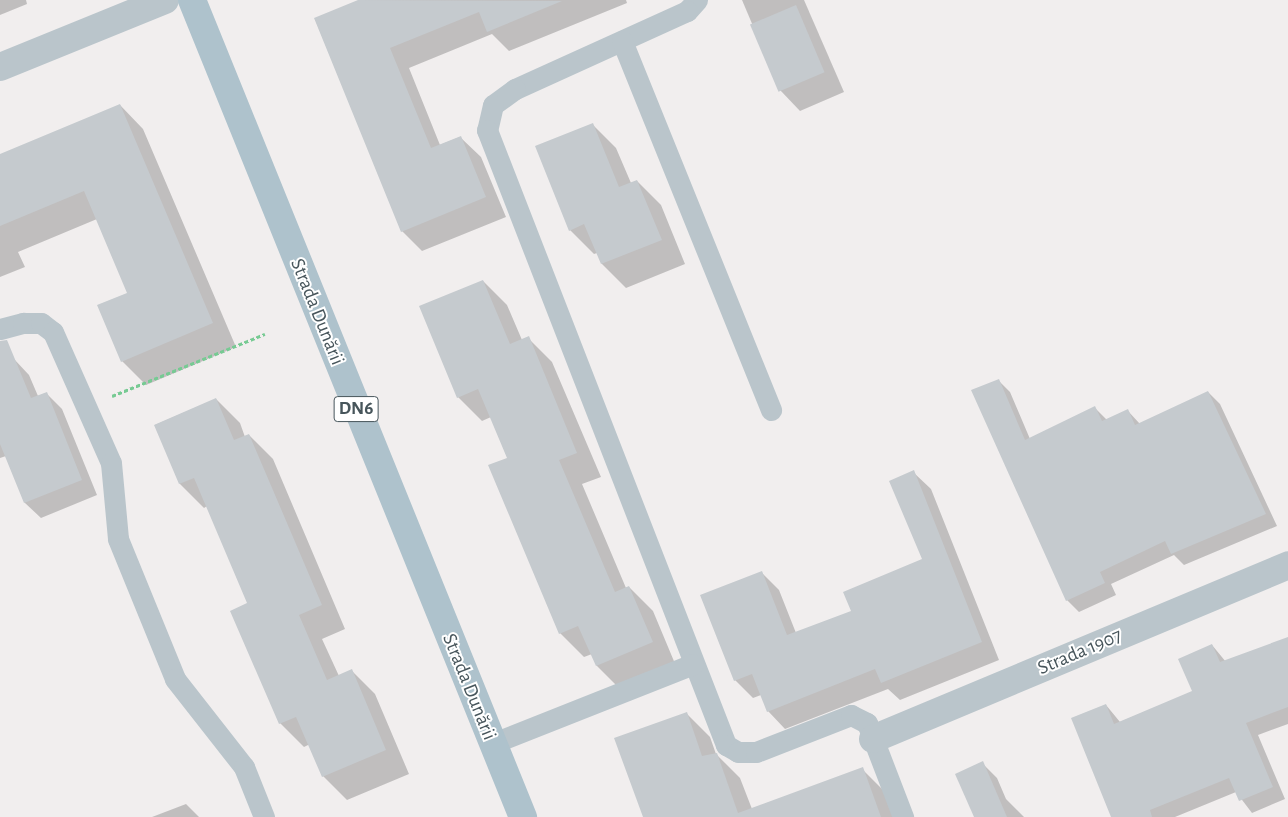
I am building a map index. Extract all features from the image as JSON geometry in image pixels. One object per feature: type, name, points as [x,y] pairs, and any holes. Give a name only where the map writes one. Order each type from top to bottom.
[{"type":"main road","name":"Strada Dunării","points":[[192,0],[491,744],[523,817]]},
{"type":"street","points":[[0,67],[165,0]]},
{"type":"street","name":"Strada 1907","points":[[873,739],[1288,565]]},
{"type":"lane","points":[[697,0],[688,11],[515,90],[493,106],[488,130],[693,664],[726,745],[738,752],[756,752],[851,715],[867,723],[903,817]]},
{"type":"lane","points":[[622,41],[770,410]]},
{"type":"lane","points":[[0,329],[23,323],[42,324],[53,332],[111,463],[118,539],[175,679],[244,767],[264,817]]},
{"type":"lane","points":[[491,744],[693,664]]},
{"type":"path","points":[[86,406],[265,334]]},
{"type":"building","points":[[358,0],[562,1],[487,32],[479,12],[390,48],[431,148],[461,136],[486,197],[401,232],[314,18]]},
{"type":"building","points":[[796,5],[825,72],[778,92],[750,25]]},
{"type":"building","points":[[120,104],[213,323],[121,362],[97,305],[127,293],[84,191],[0,226],[0,154]]},
{"type":"building","points":[[593,123],[619,187],[637,180],[662,240],[601,264],[584,224],[569,231],[535,146]]},
{"type":"building","points":[[483,280],[510,344],[529,336],[577,453],[559,460],[615,592],[629,586],[653,642],[596,666],[578,626],[559,634],[488,465],[507,458],[478,389],[457,398],[419,306]]},
{"type":"building","points":[[7,340],[31,398],[47,392],[82,480],[24,503],[0,444],[0,341]]},
{"type":"building","points":[[999,379],[1025,440],[1095,406],[1102,421],[1128,409],[1135,425],[1208,391],[1266,514],[1171,554],[1165,541],[1100,572],[1105,583],[1066,601],[971,390]]},
{"type":"building","points":[[216,398],[234,440],[249,434],[322,605],[299,615],[327,680],[352,669],[386,750],[322,777],[296,717],[279,724],[230,611],[247,603],[194,478],[179,484],[154,425]]},
{"type":"building","points":[[914,470],[982,642],[881,683],[875,669],[767,712],[752,674],[734,681],[700,595],[762,571],[787,635],[851,611],[843,592],[922,559],[889,481]]},
{"type":"building","points":[[1288,637],[1288,707],[1246,723],[1273,787],[1239,801],[1229,778],[1150,810],[1152,817],[1111,817],[1071,718],[1106,704],[1114,724],[1192,691],[1178,659],[1212,644],[1220,662]]},
{"type":"building","points":[[687,712],[702,756],[717,753],[738,813],[863,767],[881,817],[643,817],[614,738]]},
{"type":"building","points":[[983,761],[1007,817],[974,817],[955,774]]}]
